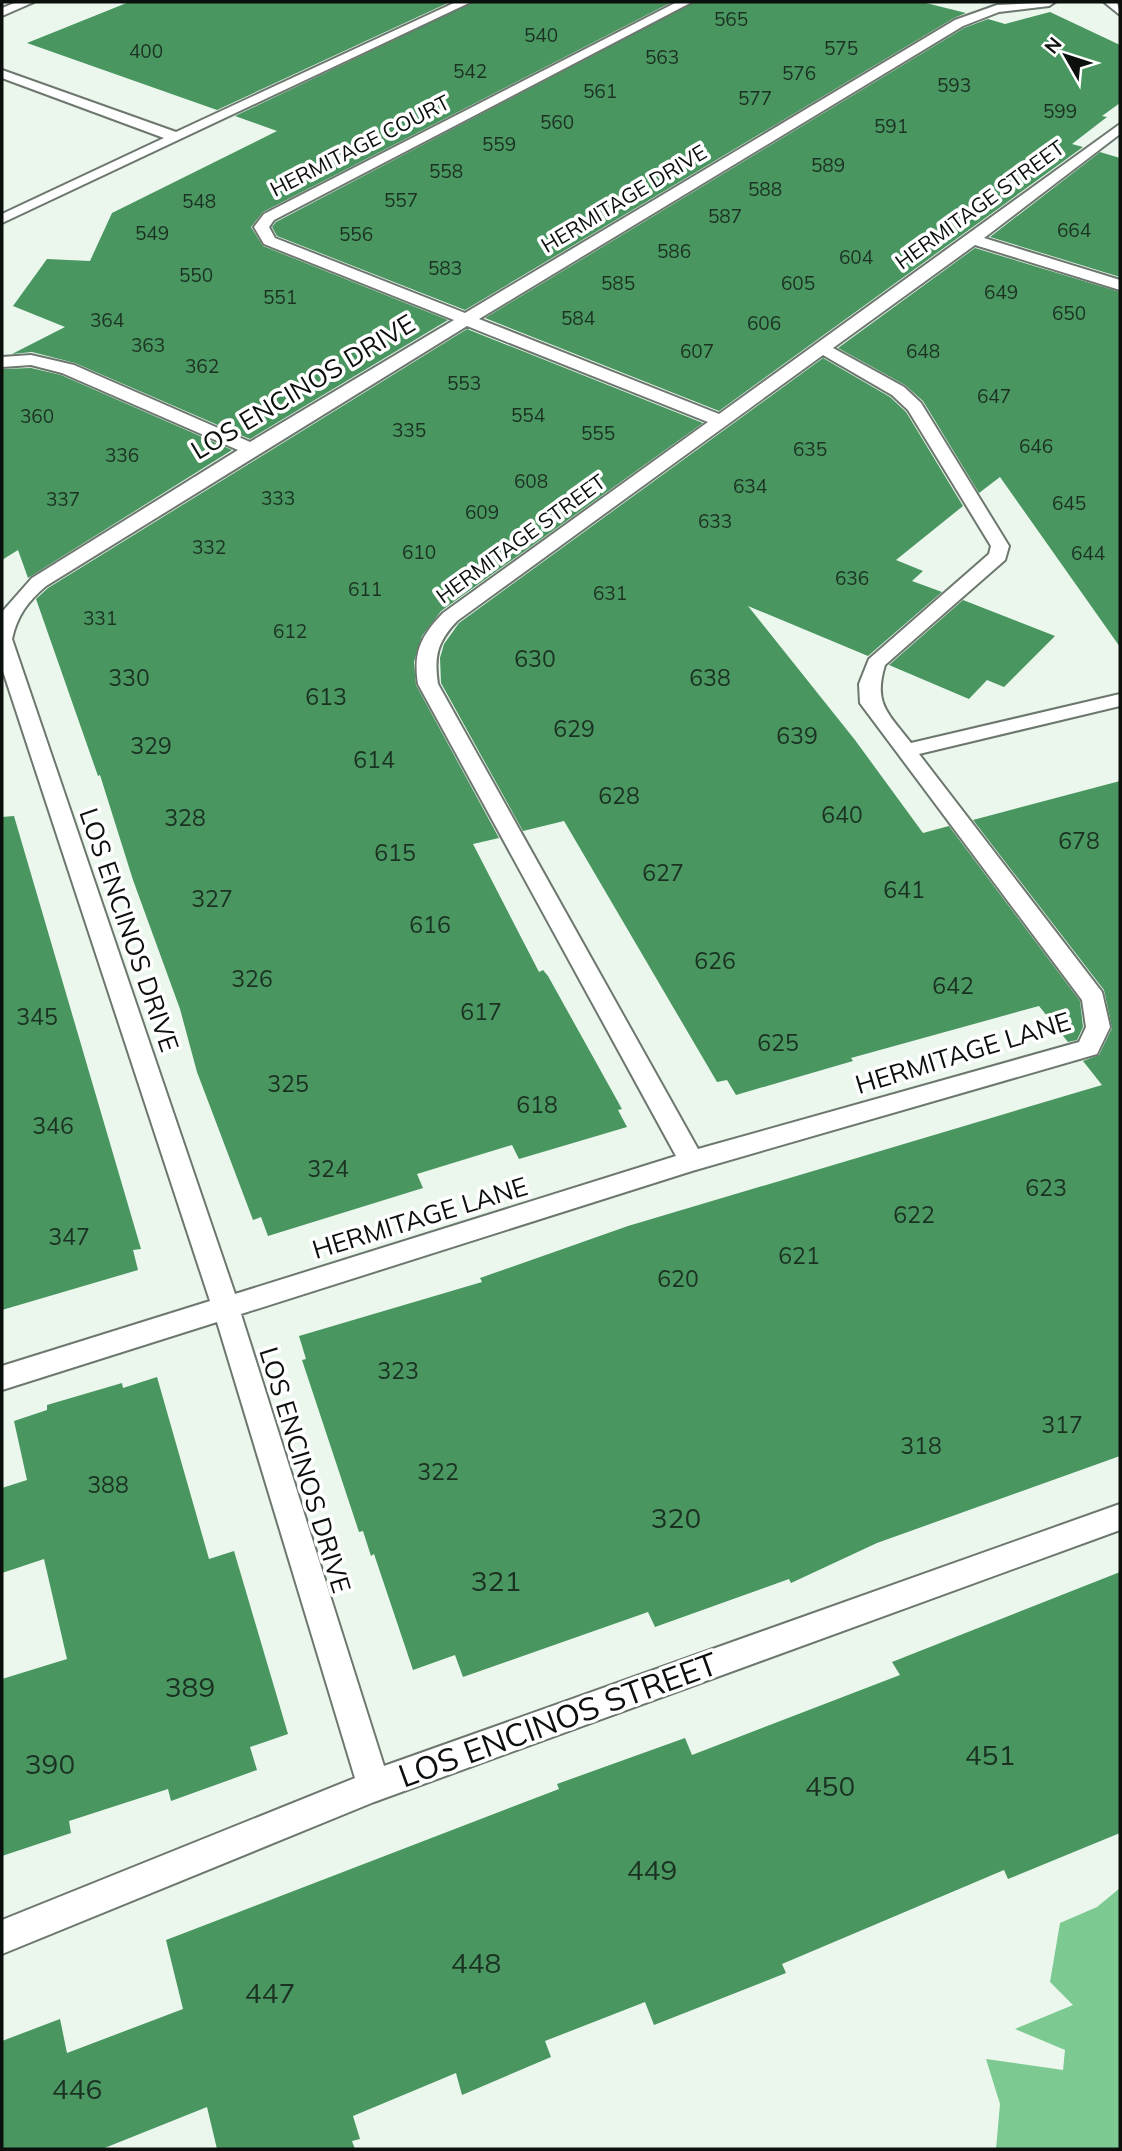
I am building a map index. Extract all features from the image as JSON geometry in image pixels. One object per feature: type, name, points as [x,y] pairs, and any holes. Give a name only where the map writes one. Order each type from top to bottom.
[{"type":"lane","points":[[2,12],[28,2]]},
{"type":"lane","points":[[2,219],[466,2]]},
{"type":"lane","name":"HERMITAGE COURT","points":[[468,320],[269,241],[261,228],[269,217],[686,2]]},
{"type":"lane","name":"HERMITAGE DRIVE","points":[[468,320],[959,23],[997,9],[1049,2]]},
{"type":"lane","points":[[1110,2],[1120,10]]},
{"type":"lane","points":[[2,74],[176,137]]},
{"type":"lane","name":"HERMITAGE STREET","points":[[692,1161],[428,684],[423,655],[429,638],[450,617],[1116,136]]},
{"type":"lane","points":[[973,239],[1120,285]]},
{"type":"lane","points":[[468,320],[723,422]]},
{"type":"lane","name":"LOS ENCINOS DRIVE","points":[[374,1786],[226,1308],[2,639],[5,621],[16,600],[39,582],[251,449],[468,320]]},
{"type":"lane","name":"HERMITAGE LANE","points":[[2,1378],[692,1161],[1088,1048],[1098,1027],[1094,998],[870,704],[869,684],[876,663],[999,556],[1000,546],[915,407],[898,391],[822,348]]},
{"type":"lane","points":[[2,362],[32,360],[68,369],[251,449]]},
{"type":"lane","points":[[907,750],[1120,700]]},
{"type":"lane","name":"LOS ENCINOS STREET","points":[[2,1937],[374,1786],[1120,1517]]},
{"type":"shaded area","points":[[1120,1888],[1120,2149],[996,2149],[1000,2104],[986,2059],[1063,2070],[1065,2050],[1015,2029],[1073,2005],[1050,1982],[1060,1923],[1097,1907]]},
{"type":"building","points":[[129,2],[450,2],[217,110],[27,43]]},
{"type":"building","points":[[473,2],[672,2],[263,212],[251,227],[263,246],[448,320],[250,439],[75,363],[32,352],[12,354],[65,327],[13,306],[47,259],[90,261],[112,213],[277,131],[235,116]]},
{"type":"building","points":[[694,2],[922,2],[966,13],[465,310],[277,236],[272,227],[276,222]]},
{"type":"building","points":[[1050,12],[1120,45],[1120,103],[1102,116],[1107,117],[1072,144],[1083,147],[719,411],[485,318],[964,28],[988,19],[1005,24]]},
{"type":"building","points":[[1100,152],[1120,158],[1120,277],[990,237]]},
{"type":"building","points":[[975,248],[1120,292],[1120,647],[1000,477],[979,493],[923,401],[905,385],[838,348]]},
{"type":"building","points":[[467,329],[703,423],[441,611],[422,636],[414,662],[416,685],[499,838],[473,844],[539,972],[543,970],[548,976],[622,1109],[618,1110],[627,1127],[519,1159],[512,1145],[417,1174],[423,1188],[268,1236],[261,1217],[253,1220],[197,1072],[180,1009],[36,599],[48,588]]},
{"type":"building","points":[[823,358],[890,397],[906,412],[963,506],[896,560],[923,571],[912,581],[942,592],[868,656],[748,606],[855,740],[923,833],[949,826],[1080,1001],[1083,1027],[1077,1040],[1068,1042],[1039,1006],[851,1058],[853,1061],[736,1095],[727,1080],[717,1082],[564,821],[523,831],[441,683],[440,658],[444,644],[459,623]]},
{"type":"building","points":[[31,368],[61,375],[232,450],[28,578],[18,550],[2,560],[2,369]]},
{"type":"building","points":[[963,600],[1055,636],[1004,687],[987,680],[969,699],[889,665]]},
{"type":"building","points":[[1120,781],[1120,1456],[877,1543],[791,1583],[789,1579],[655,1627],[648,1612],[463,1677],[455,1655],[413,1670],[374,1554],[371,1556],[363,1531],[359,1532],[302,1360],[306,1359],[299,1336],[482,1282],[480,1278],[628,1226],[1102,1085],[1083,1061],[1099,1055],[1112,1028],[1104,990],[973,820]]},
{"type":"building","points":[[14,816],[141,1249],[133,1250],[138,1270],[2,1310],[2,817]]},
{"type":"building","points":[[157,1377],[209,1559],[234,1551],[288,1734],[250,1747],[257,1770],[171,1801],[168,1789],[69,1821],[71,1833],[2,1856],[2,1679],[67,1659],[44,1559],[2,1573],[2,1488],[27,1480],[14,1421],[47,1410],[47,1405],[122,1383],[123,1388]]},
{"type":"building","points":[[1120,1572],[1120,1833],[1008,1879],[1004,1870],[782,1964],[786,1973],[654,2025],[645,2002],[545,2041],[551,2057],[462,2095],[456,2073],[353,2116],[360,2139],[352,2141],[355,2149],[217,2149],[207,2107],[102,2149],[2,2149],[2,2041],[60,2019],[67,2053],[183,2009],[166,1940],[559,1789],[557,1784],[685,1738],[692,1755],[900,1675],[892,1662]]}]
